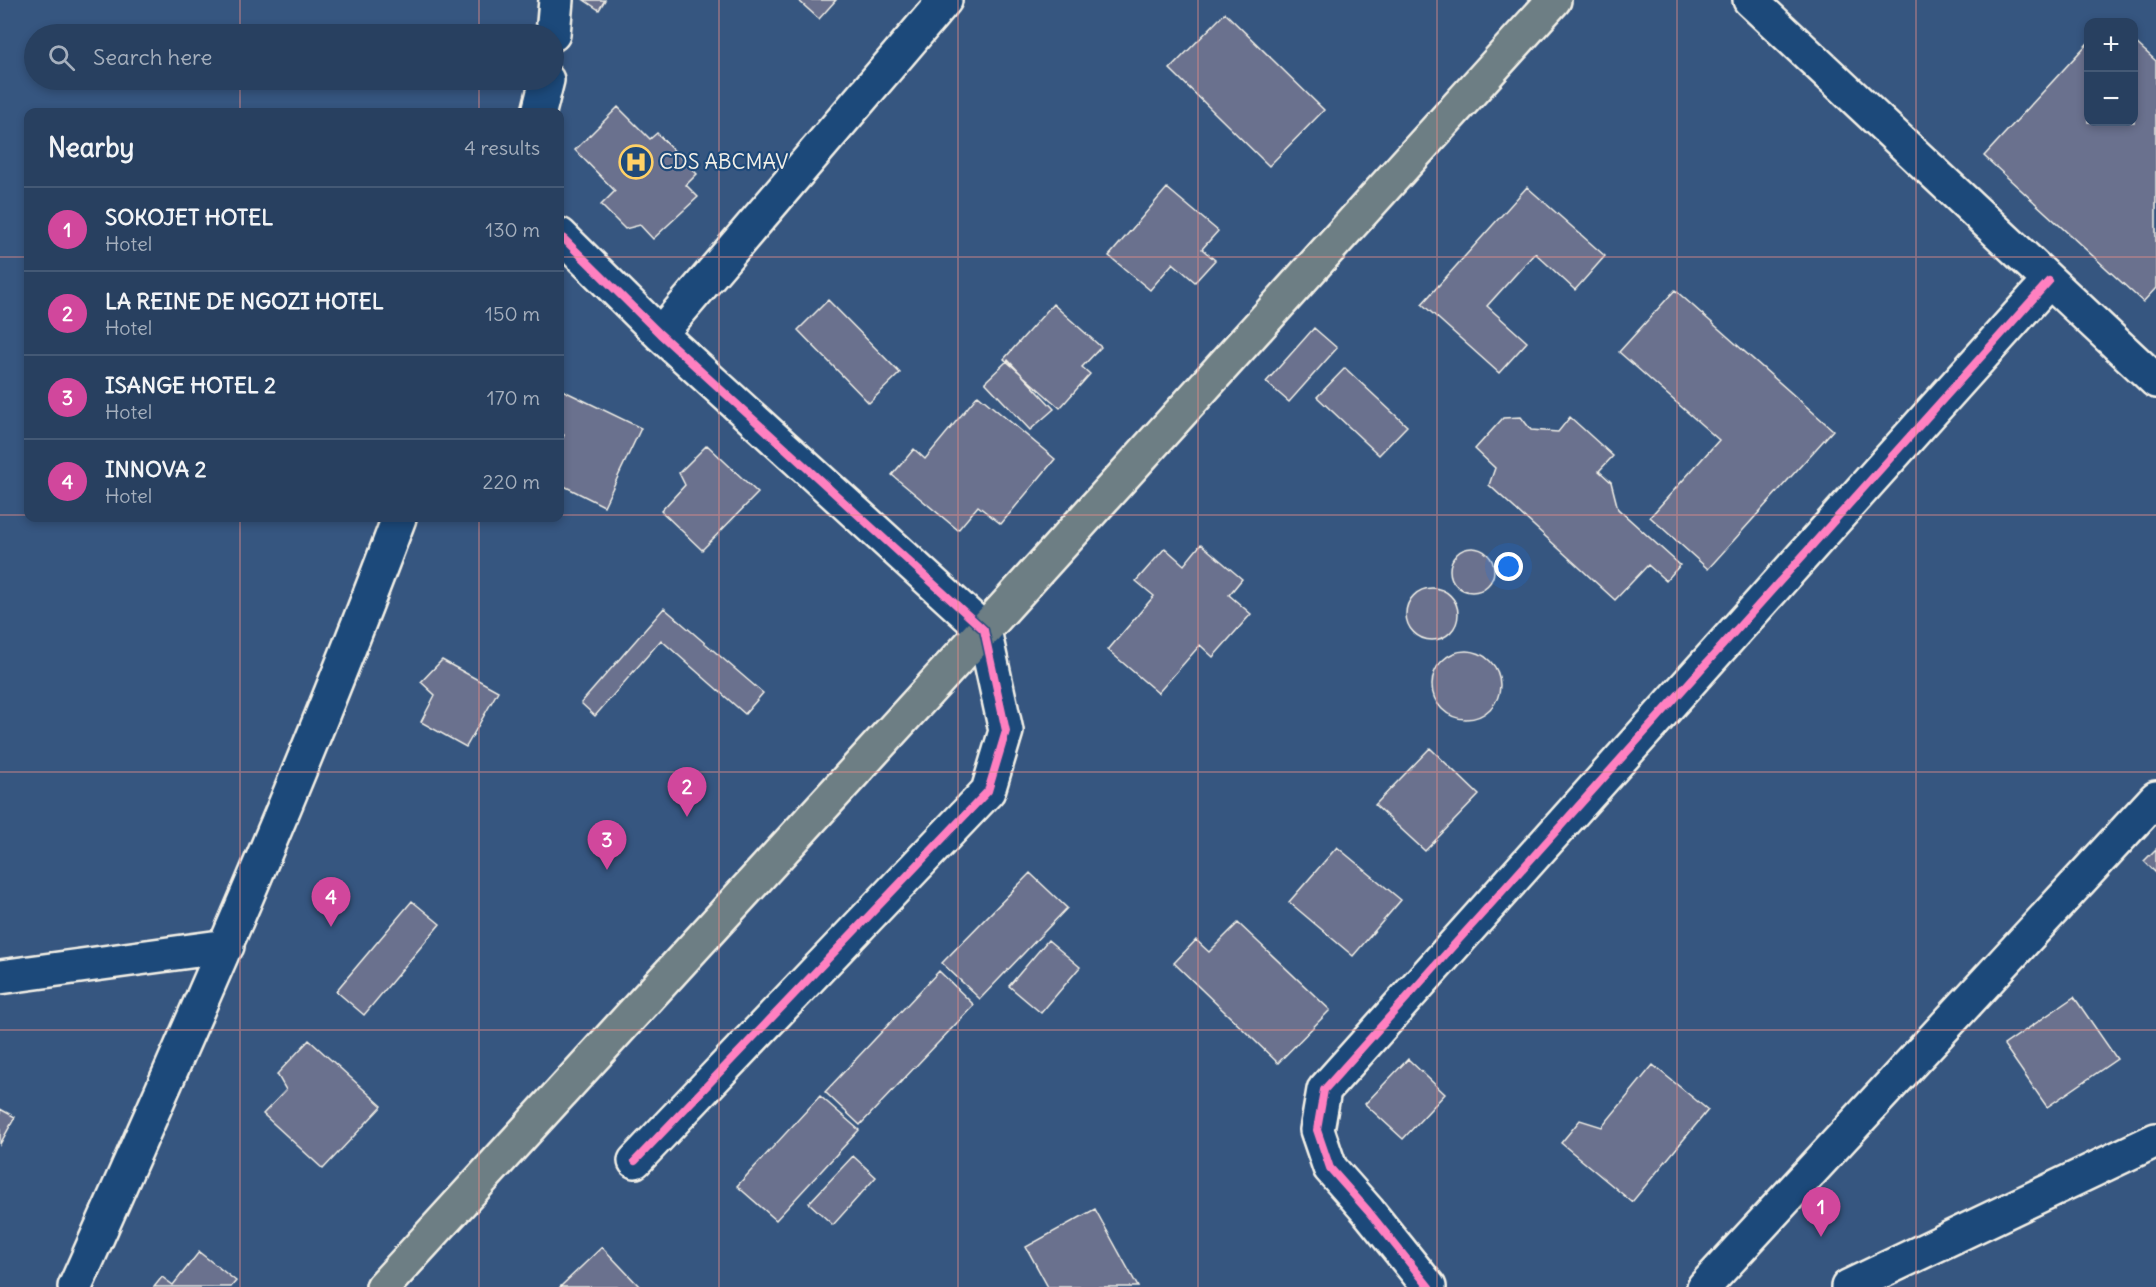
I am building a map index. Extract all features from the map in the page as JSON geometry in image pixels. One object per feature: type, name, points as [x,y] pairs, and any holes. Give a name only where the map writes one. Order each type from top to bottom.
[{"type":"main road","points":[[383,1287],[984,630],[1554,0]]},
{"type":"street","points":[[554,24],[556,0]]},
{"type":"street","points":[[660,334],[945,0]]},
{"type":"street","points":[[1750,0],[2156,381]]},
{"type":"street","points":[[540,108],[544,90]]},
{"type":"street","points":[[564,239],[660,334],[984,630],[1006,731],[988,791],[635,1161]]},
{"type":"street","points":[[1428,1287],[1368,1211],[1330,1168],[1317,1130],[1324,1090],[2049,281]]},
{"type":"street","points":[[75,1287],[227,946],[364,612],[398,522]]},
{"type":"street","points":[[1704,1287],[2156,798]]},
{"type":"street","points":[[2,974],[227,946]]},
{"type":"street","points":[[1848,1287],[2156,1140]]},
{"type":"building","points":[[584,0],[605,0],[599,10]]},
{"type":"building","points":[[798,0],[836,0],[819,19]]},
{"type":"building","points":[[1225,13],[1324,110],[1269,166],[1170,69]]},
{"type":"building","points":[[2138,45],[2156,61],[2156,288],[2143,302],[1984,156],[2084,47],[2084,126],[2138,126]]},
{"type":"building","name":"CDS ABCMAV","points":[[618,107],[650,139],[657,133],[697,174],[686,185],[698,197],[653,239],[640,225],[625,229],[601,205],[615,191],[575,150]]},
{"type":"building","points":[[1527,187],[1605,256],[1575,290],[1535,253],[1487,306],[1527,342],[1499,373],[1422,304]]},
{"type":"building","points":[[1167,188],[1218,231],[1202,249],[1215,260],[1195,282],[1173,263],[1150,290],[1109,256]]},
{"type":"building","points":[[1675,290],[1833,430],[1708,569],[1650,517],[1719,440],[1619,352]]},
{"type":"building","points":[[828,300],[900,373],[869,403],[798,330]]},
{"type":"building","points":[[1053,304],[1101,347],[1082,367],[1090,374],[1060,408],[1004,359]]},
{"type":"building","points":[[1314,328],[1337,348],[1289,402],[1266,382]]},
{"type":"building","points":[[1008,360],[1054,409],[1030,430],[985,382]]},
{"type":"building","points":[[1345,368],[1407,426],[1379,455],[1317,397]]},
{"type":"building","points":[[564,391],[641,428],[604,506],[564,486]]},
{"type":"building","points":[[978,395],[1055,459],[1001,524],[978,506],[958,530],[892,475],[914,449],[925,459]]},
{"type":"building","points":[[1521,417],[1531,430],[1558,432],[1570,417],[1613,456],[1599,471],[1611,482],[1618,509],[1680,565],[1666,581],[1648,565],[1615,600],[1489,485],[1495,468],[1475,449],[1503,418]]},
{"type":"building","points":[[707,445],[758,493],[702,550],[661,511],[685,485],[679,473]]},
{"type":"building","points":[[1201,544],[1242,579],[1229,595],[1251,614],[1213,657],[1200,645],[1158,693],[1108,650],[1154,596],[1136,581],[1165,548],[1184,565]]},
{"type":"building","points":[[1472,548],[1487,555],[1494,570],[1487,585],[1472,592],[1457,585],[1450,570],[1457,555]]},
{"type":"building","points":[[1432,588],[1442,590],[1450,596],[1456,604],[1458,614],[1456,624],[1450,632],[1442,638],[1432,640],[1422,638],[1414,632],[1408,624],[1406,614],[1408,604],[1414,596],[1422,590]]},
{"type":"building","points":[[664,608],[763,693],[745,714],[661,640],[595,716],[581,703]]},
{"type":"building","points":[[1473,651],[1485,657],[1494,666],[1500,678],[1498,698],[1490,709],[1473,719],[1459,719],[1442,709],[1434,698],[1432,678],[1442,661],[1453,653]]},
{"type":"building","points":[[442,660],[498,691],[466,747],[421,722],[435,695],[421,682]]},
{"type":"building","points":[[1430,748],[1479,795],[1425,851],[1375,805]]},
{"type":"building","points":[[1337,847],[1401,900],[1353,956],[1289,902]]},
{"type":"building","points":[[2156,849],[2156,873],[2144,861]]},
{"type":"building","points":[[1030,873],[1067,908],[980,999],[942,963]]},
{"type":"building","points":[[412,901],[440,924],[364,1015],[336,991]]},
{"type":"building","points":[[1238,923],[1330,1010],[1278,1063],[1174,963],[1196,940],[1209,952]]},
{"type":"building","points":[[1048,940],[1080,967],[1041,1013],[1009,986]]},
{"type":"building","points":[[939,971],[974,1005],[860,1125],[825,1092]]},
{"type":"building","points":[[2074,997],[2117,1059],[2047,1107],[2004,1045]]},
{"type":"building","points":[[309,1040],[382,1106],[323,1169],[263,1114],[286,1090],[277,1074]]},
{"type":"building","points":[[1408,1059],[1445,1094],[1403,1139],[1365,1104]]},
{"type":"building","points":[[1653,1065],[1708,1110],[1632,1202],[1561,1143],[1580,1120],[1602,1127]]},
{"type":"building","points":[[820,1096],[859,1130],[776,1220],[737,1186]]},
{"type":"building","points":[[0,1109],[15,1117],[0,1144]]},
{"type":"building","points":[[853,1156],[876,1177],[833,1225],[809,1203]]},
{"type":"building","points":[[1095,1209],[1138,1287],[1048,1287],[1026,1247]]},
{"type":"building","points":[[602,1247],[640,1287],[560,1287]]},
{"type":"building","points":[[199,1252],[236,1281],[231,1287],[154,1287],[162,1277],[173,1285]]},
{"type":"cycle path","points":[[564,239],[660,334],[984,630],[1006,731],[988,791],[635,1161]]},
{"type":"cycle path","points":[[1429,1287],[1330,1168],[1317,1130],[1324,1090],[2049,281]]},
{"type":"place","name":"CDS ABCMAV","points":[[636,162]]},
{"type":"place","name":"LA REINE DE NGOZI HOTEL","points":[[687,817]]},
{"type":"place","name":"ISANGE HOTEL 2","points":[[607,870]]},
{"type":"place","name":"INNOVA 2","points":[[331,927]]},
{"type":"place","name":"SOKOJET HOTEL","points":[[1821,1237]]}]
